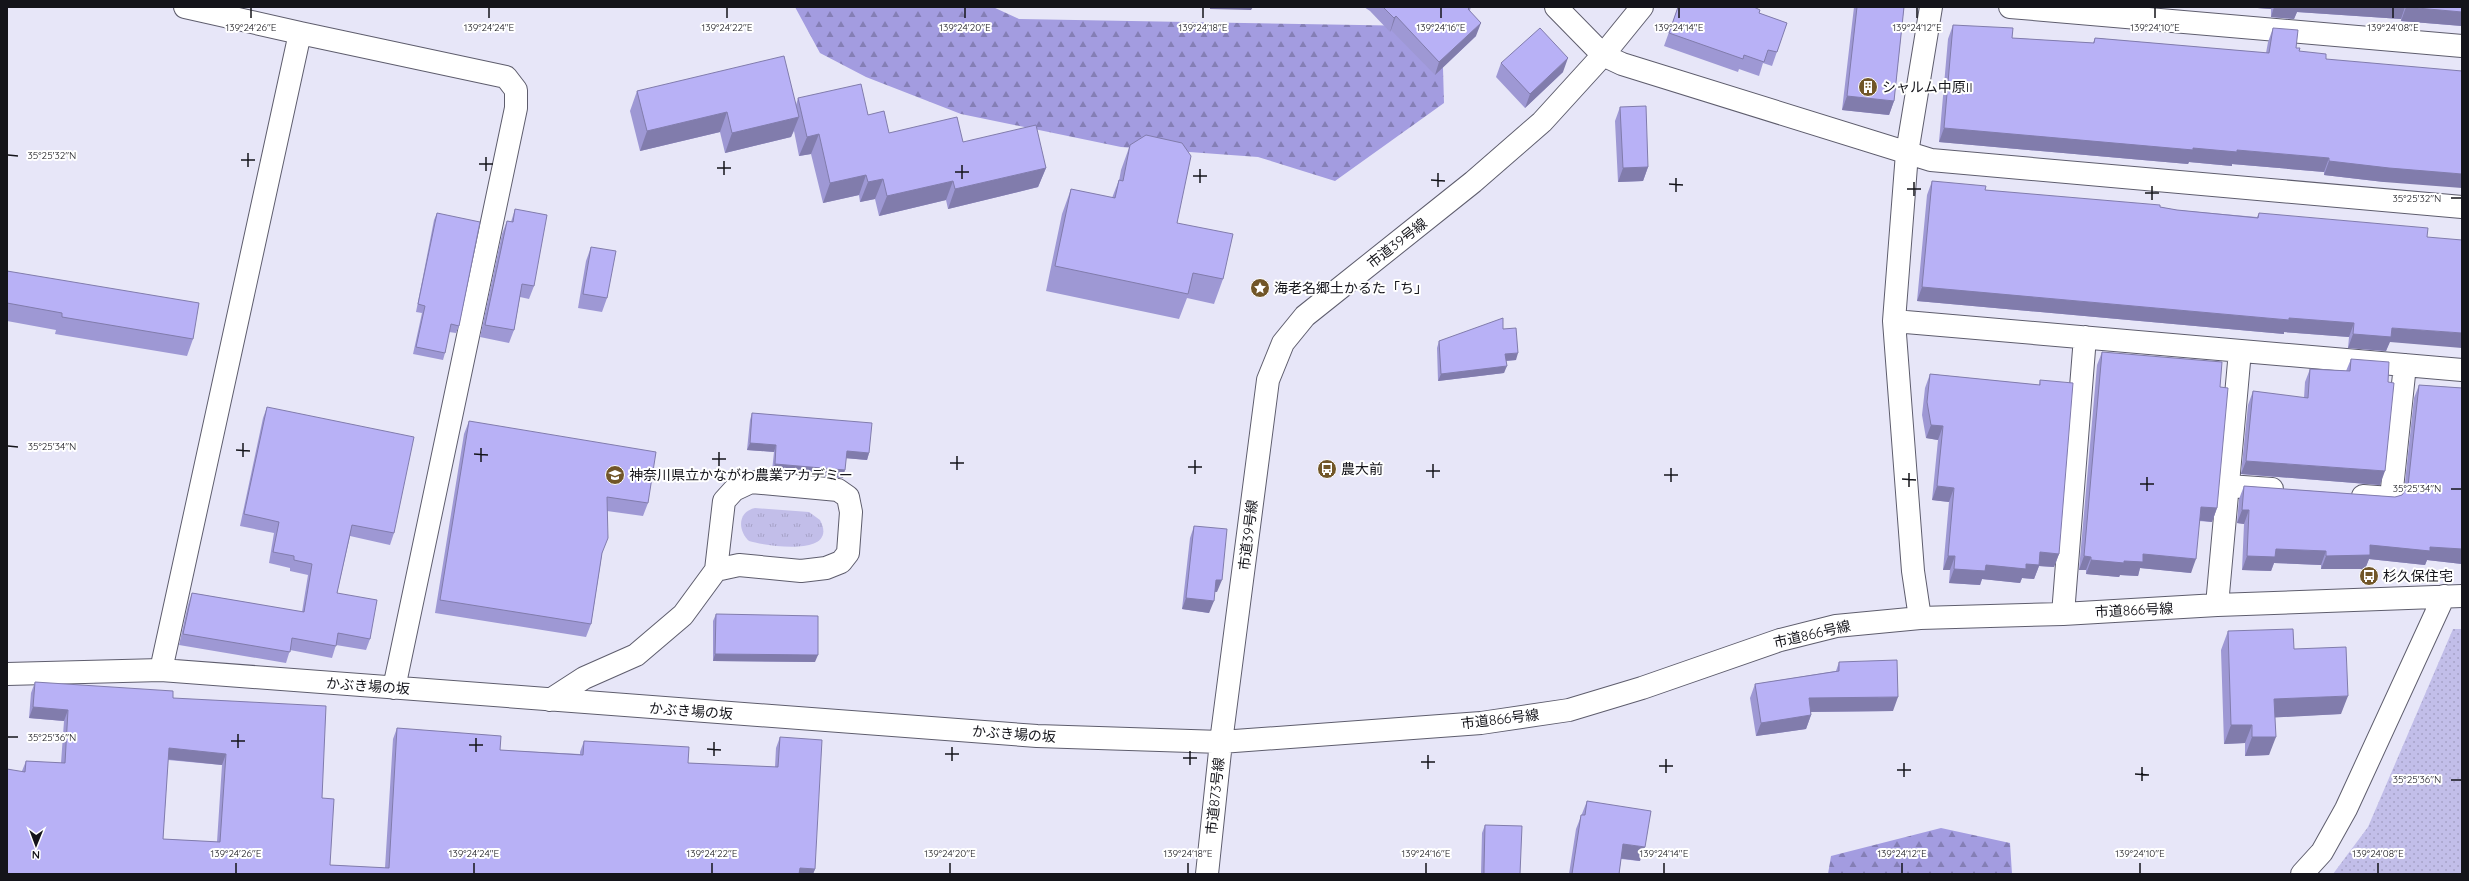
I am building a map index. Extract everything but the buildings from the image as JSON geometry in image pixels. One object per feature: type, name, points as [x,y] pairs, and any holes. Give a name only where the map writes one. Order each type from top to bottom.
[{"type":"street","points":[[185,7],[506,77],[516,90],[516,108],[394,688]]},
{"type":"street","points":[[1556,7],[1603,55],[1622,64],[1931,160],[2462,207]]},
{"type":"street","name":"市道39号線","points":[[1221,742],[1268,380],[1283,343],[1305,316],[1473,182],[1542,122],[1603,55],[1642,7]]},
{"type":"street","points":[[1920,618],[1913,571],[1907,464],[1894,321],[1907,153],[1931,7]]},
{"type":"street","points":[[2010,7],[2462,46]]},
{"type":"street","points":[[161,670],[300,33]]},
{"type":"street","points":[[1894,321],[2462,370]]},
{"type":"street","points":[[2063,614],[2085,337]]},
{"type":"street","points":[[2217,605],[2240,351]]},
{"type":"street","points":[[2345,495],[2391,498],[2405,365]]},
{"type":"street","points":[[550,700],[584,678],[636,655],[683,615],[716,570],[724,501],[734,490],[751,482],[838,490],[848,497],[851,512],[848,553],[841,562],[826,568],[801,571],[739,565],[716,570]]},
{"type":"street","points":[[2228,486],[2290,490]]},
{"type":"street","points":[[2302,874],[2322,852],[2346,808],[2453,596]]},
{"type":"street","name":"市道866号線","points":[[1221,742],[1481,723],[1569,710],[1642,688],[1780,640],[1836,626],[1920,618],[2063,614],[2217,605],[2453,596]]},
{"type":"street","name":"かぶき場の坂","points":[[7,674],[161,670],[1037,736],[1221,742]]},
{"type":"street","name":"市道873号線","points":[[1207,874],[1221,742]]},
{"type":"green space","points":[[795,7],[993,7],[1019,19],[1419,26],[1442,34],[1444,103],[1335,181],[1258,157],[1121,147],[961,114],[866,77],[820,53]]},
{"type":"green space","points":[[755,508],[809,512],[820,520],[823,532],[820,540],[811,545],[798,547],[784,547],[749,541],[745,537],[741,527],[741,522],[745,513]]},
{"type":"green space","points":[[2453,629],[2462,629],[2462,874],[2333,874],[2368,827]]},
{"type":"green space","points":[[1941,828],[2010,843],[2012,874],[1828,874],[1831,856]]},
{"type":"place","name":"シャルム中原II","points":[[1868,87]]},
{"type":"place","name":"海老名郷土かるた「ち」","points":[[1260,288]]},
{"type":"place","name":"農大前","points":[[1327,469]]},
{"type":"place","name":"神奈川県立かながわ農業アカデミー","points":[[615,475]]},
{"type":"place","name":"杉久保住宅","points":[[2369,576]]}]
